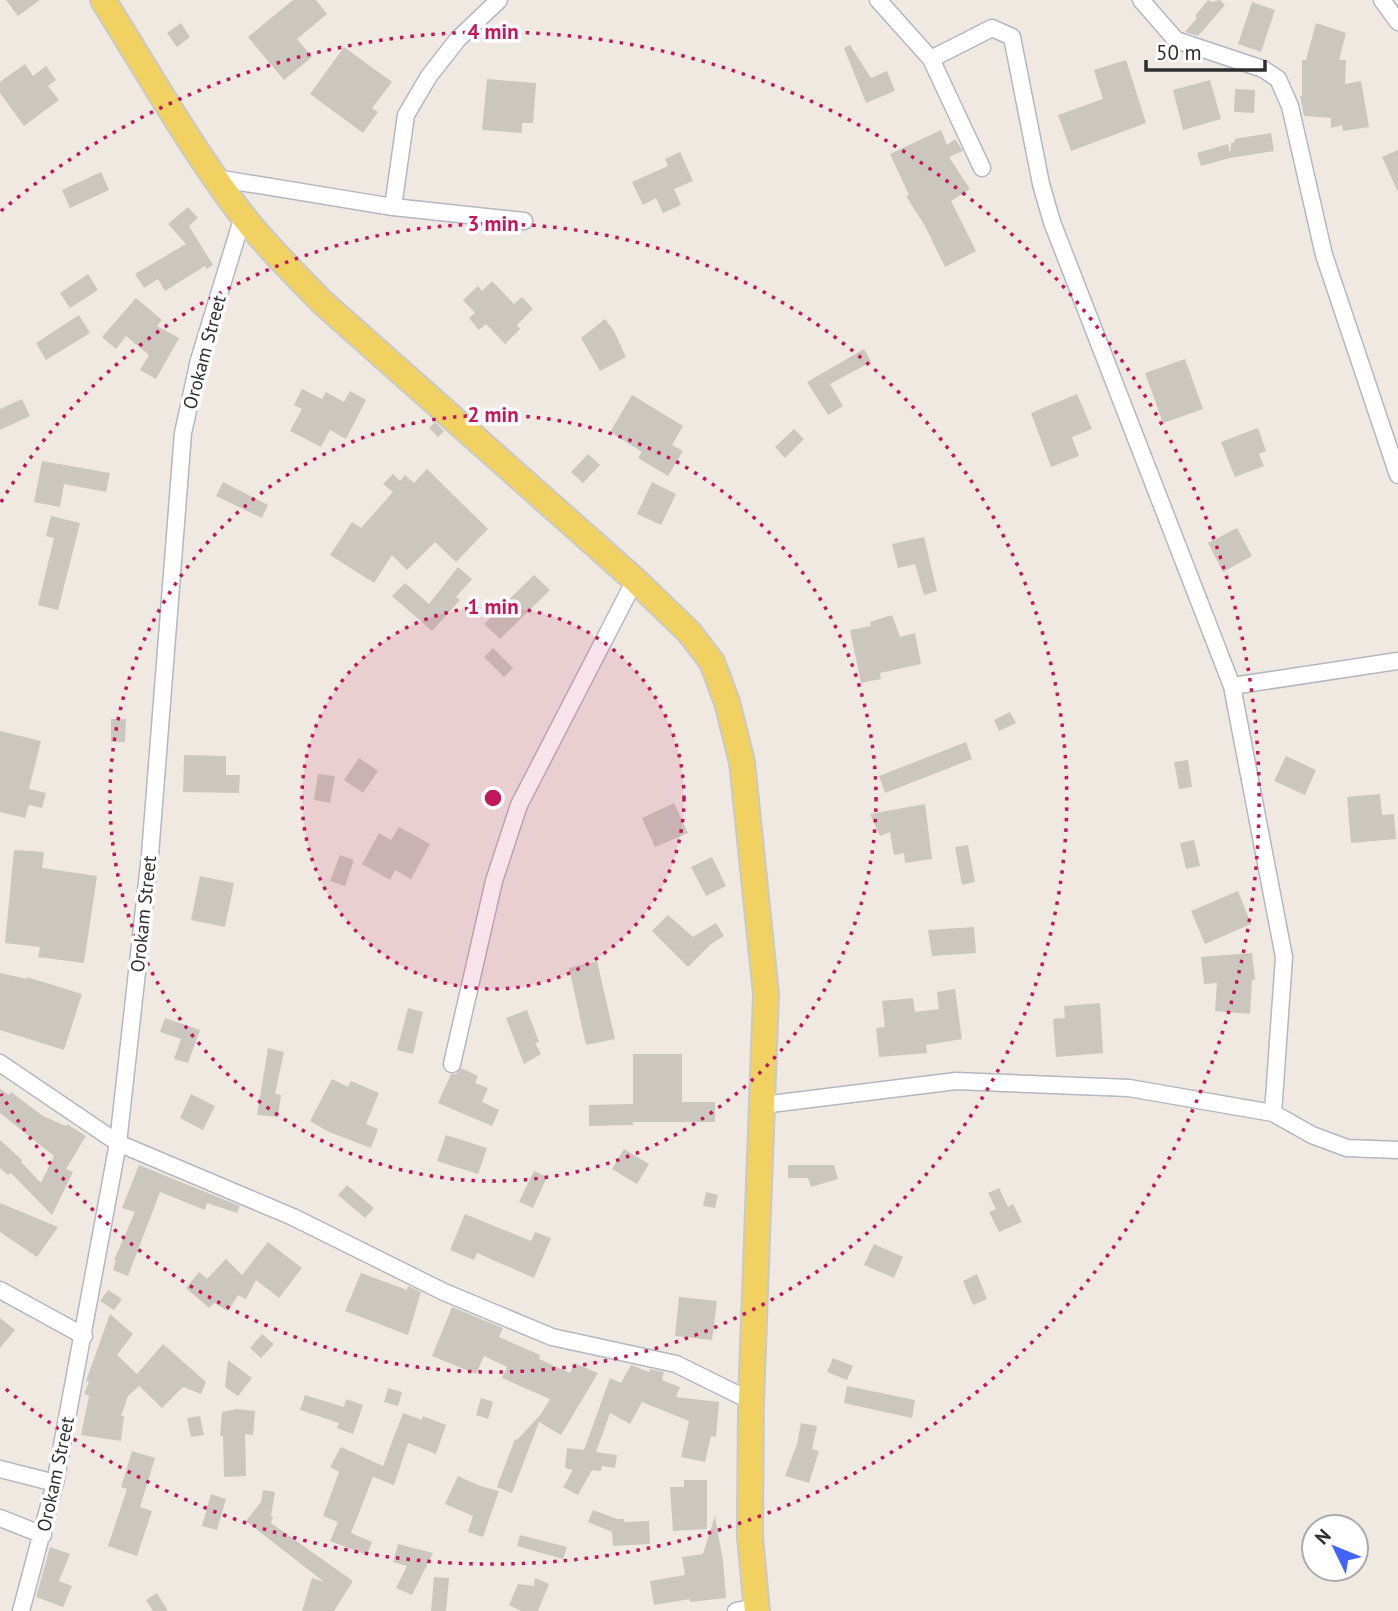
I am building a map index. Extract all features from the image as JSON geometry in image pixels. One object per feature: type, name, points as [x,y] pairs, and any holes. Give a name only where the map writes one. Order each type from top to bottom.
[{"type":"main road","points":[[103,0],[216,178],[243,216],[281,260],[322,302],[635,580],[689,632],[712,662],[727,702],[742,762],[765,994],[751,1401],[749,1610]]},
{"type":"street","points":[[393,207],[406,115],[429,76],[458,39],[499,0]]},
{"type":"street","points":[[878,0],[931,59],[982,168]]},
{"type":"street","points":[[1141,0],[1176,40],[1263,69],[1278,79],[1290,106],[1324,254],[1398,475]]},
{"type":"street","points":[[1382,0],[1398,22]]},
{"type":"street","points":[[931,59],[992,28],[1012,37],[1041,184],[1052,222],[1232,686],[1284,957],[1273,1113]]},
{"type":"street","points":[[216,178],[393,207],[524,221]]},
{"type":"street","name":"Orokam Street","points":[[21,1611],[55,1483],[118,1143],[150,855],[183,433],[199,360],[243,216]]},
{"type":"street","points":[[452,1064],[494,881],[519,805],[635,580]]},
{"type":"street","points":[[1232,686],[1398,661]]},
{"type":"street","points":[[0,1063],[118,1143],[293,1217],[444,1292],[552,1337],[676,1364],[751,1401]]},
{"type":"street","points":[[762,1105],[956,1081],[1129,1088],[1273,1113],[1312,1135],[1347,1148],[1398,1150]]},
{"type":"street","points":[[0,1290],[84,1336]]},
{"type":"street","points":[[0,1469],[55,1483]]},
{"type":"street","points":[[0,1518],[43,1535]]},
{"type":"building","points":[[6,0],[40,0],[18,16]]},
{"type":"building","points":[[293,0],[316,0],[327,14],[297,39],[312,57],[284,80],[248,37]]},
{"type":"building","points":[[1208,0],[1220,0],[1225,5],[1198,36],[1185,32],[1197,18],[1195,16]]},
{"type":"building","points":[[1252,2],[1275,10],[1261,52],[1238,44]]},
{"type":"building","points":[[181,23],[190,37],[177,47],[167,33]]},
{"type":"building","points":[[1316,23],[1346,33],[1339,60],[1346,60],[1345,84],[1361,81],[1369,127],[1343,131],[1342,125],[1331,128],[1331,118],[1304,116],[1300,96],[1302,60],[1306,60]]},
{"type":"building","points":[[850,45],[871,78],[887,71],[895,91],[866,103],[844,48]]},
{"type":"building","points":[[344,47],[392,82],[372,108],[378,112],[363,133],[310,94]]},
{"type":"building","points":[[1126,60],[1146,123],[1071,151],[1058,115],[1103,99],[1094,70]]},
{"type":"building","points":[[25,64],[33,76],[46,66],[56,80],[48,86],[59,100],[24,126],[0,93],[0,82]]},
{"type":"building","points":[[487,79],[536,83],[533,123],[522,123],[522,133],[482,130]]},
{"type":"building","points":[[1210,80],[1221,119],[1183,130],[1173,90]]},
{"type":"building","points":[[1235,89],[1255,90],[1254,113],[1234,112]]},
{"type":"building","points":[[941,130],[947,145],[955,139],[963,151],[949,157],[970,189],[951,201],[976,251],[945,267],[925,226],[906,196],[909,195],[890,154]]},
{"type":"building","points":[[1271,133],[1274,151],[1201,166],[1197,153],[1228,144],[1230,153],[1234,139]]},
{"type":"building","points":[[1398,150],[1398,192],[1382,157]]},
{"type":"building","points":[[680,152],[693,181],[674,189],[681,205],[663,213],[656,198],[643,205],[632,182],[668,166],[665,159]]},
{"type":"building","points":[[101,172],[109,190],[70,208],[62,190]]},
{"type":"building","points":[[188,207],[198,218],[189,226],[213,265],[207,269],[205,266],[165,291],[158,279],[144,288],[135,274],[186,244],[168,224]]},
{"type":"building","points":[[88,274],[98,290],[70,308],[60,293]]},
{"type":"building","points":[[492,281],[514,304],[522,297],[533,309],[517,325],[520,329],[505,344],[486,324],[479,330],[469,318],[475,313],[463,300],[478,286],[482,291]]},
{"type":"building","points":[[136,298],[162,320],[157,326],[179,338],[156,379],[140,370],[149,355],[126,336],[116,349],[102,337]]},
{"type":"building","points":[[79,315],[90,333],[46,360],[36,343]]},
{"type":"building","points":[[605,319],[626,357],[600,371],[581,338]]},
{"type":"building","points":[[864,349],[871,362],[830,384],[843,406],[828,415],[807,382]]},
{"type":"building","points":[[1185,359],[1203,409],[1163,423],[1145,373]]},
{"type":"building","points":[[302,389],[322,399],[326,392],[344,402],[350,391],[366,400],[346,439],[330,430],[321,447],[290,431],[302,409],[294,405]]},
{"type":"building","points":[[1077,394],[1092,429],[1072,437],[1079,456],[1051,467],[1031,413]]},
{"type":"building","points":[[632,395],[683,426],[672,445],[683,451],[668,476],[638,458],[642,452],[610,432]]},
{"type":"building","points":[[22,399],[30,416],[0,430],[0,409]]},
{"type":"building","points":[[435,422],[444,431],[438,437],[429,428]]},
{"type":"building","points":[[1258,428],[1266,451],[1259,454],[1264,466],[1235,477],[1221,442]]},
{"type":"building","points":[[794,429],[804,439],[785,458],[775,447]]},
{"type":"building","points":[[588,454],[600,465],[583,483],[571,472]]},
{"type":"building","points":[[42,461],[110,473],[106,492],[64,484],[60,507],[34,502]]},
{"type":"building","points":[[427,469],[488,529],[456,562],[435,542],[407,570],[392,555],[374,583],[330,555],[352,522],[361,528],[393,492],[383,484],[393,474],[400,481],[405,475],[414,483]]},
{"type":"building","points":[[223,482],[268,505],[262,518],[216,496]]},
{"type":"building","points":[[652,482],[676,494],[661,525],[637,514]]},
{"type":"building","points":[[51,516],[80,523],[58,610],[38,605],[54,538],[46,536]]},
{"type":"building","points":[[1237,528],[1252,556],[1223,572],[1208,543]]},
{"type":"building","points":[[924,537],[937,591],[924,595],[915,564],[898,568],[892,544]]},
{"type":"building","points":[[458,567],[472,579],[456,597],[460,600],[432,631],[392,596],[405,583],[429,604]]},
{"type":"building","points":[[534,575],[550,590],[500,639],[484,624]]},
{"type":"building","points":[[892,615],[900,637],[915,633],[921,664],[880,673],[881,679],[861,683],[850,630],[871,626],[870,622]]},
{"type":"building","points":[[493,648],[513,668],[504,677],[484,657]]},
{"type":"building","points":[[1010,712],[1016,723],[999,731],[994,720]]},
{"type":"building","points":[[111,719],[126,719],[125,742],[111,742]]},
{"type":"building","points":[[0,731],[41,741],[29,789],[46,793],[42,808],[29,805],[25,818],[0,812]]},
{"type":"building","points":[[966,742],[972,759],[885,793],[879,776]]},
{"type":"building","points":[[184,755],[226,756],[226,775],[240,775],[239,793],[183,792]]},
{"type":"building","points":[[1286,756],[1316,770],[1305,795],[1274,781]]},
{"type":"building","points":[[359,758],[378,771],[363,793],[344,780]]},
{"type":"building","points":[[1188,760],[1192,787],[1179,789],[1174,762]]},
{"type":"building","points":[[318,774],[335,776],[330,803],[314,800]]},
{"type":"building","points":[[1380,794],[1382,815],[1394,814],[1396,839],[1351,843],[1347,797]]},
{"type":"building","points":[[674,803],[688,833],[655,847],[642,818]]},
{"type":"building","points":[[925,804],[932,859],[905,863],[904,853],[894,855],[890,832],[880,836],[870,814]]},
{"type":"building","points":[[399,827],[430,844],[411,879],[395,870],[390,880],[362,864],[379,833],[391,840]]},
{"type":"building","points":[[1194,840],[1200,866],[1186,869],[1180,843]]},
{"type":"building","points":[[968,845],[975,882],[962,885],[955,847]]},
{"type":"building","points":[[14,850],[44,852],[42,868],[97,876],[84,963],[38,957],[40,947],[5,943]]},
{"type":"building","points":[[340,855],[354,860],[345,886],[330,881]]},
{"type":"building","points":[[712,857],[726,886],[706,896],[691,867]]},
{"type":"building","points":[[200,876],[234,883],[225,927],[191,920]]},
{"type":"building","points":[[1238,891],[1251,924],[1205,944],[1191,911]]},
{"type":"building","points":[[668,915],[693,937],[716,923],[724,936],[711,944],[688,967],[652,931]]},
{"type":"building","points":[[974,927],[976,953],[932,956],[928,930]]},
{"type":"building","points":[[1252,953],[1255,980],[1252,980],[1250,1014],[1215,1011],[1217,983],[1204,984],[1201,957]]},
{"type":"building","points":[[597,961],[615,1039],[586,1045],[569,968]]},
{"type":"building","points":[[0,973],[27,977],[82,994],[64,1050],[0,1030]]},
{"type":"building","points":[[955,989],[962,1039],[926,1045],[927,1053],[879,1057],[876,1028],[885,1027],[882,1001],[913,998],[915,1012],[939,1009],[937,992]]},
{"type":"building","points":[[1100,1003],[1103,1053],[1056,1057],[1053,1019],[1065,1018],[1064,1006]]},
{"type":"building","points":[[408,1008],[423,1012],[413,1054],[397,1050]]},
{"type":"building","points":[[527,1010],[539,1042],[535,1043],[541,1054],[524,1064],[506,1018]]},
{"type":"building","points":[[165,1018],[200,1030],[188,1063],[174,1059],[181,1039],[160,1032]]},
{"type":"building","points":[[268,1048],[284,1052],[275,1094],[281,1095],[278,1117],[257,1115]]},
{"type":"building","points":[[633,1054],[682,1054],[682,1102],[715,1102],[715,1122],[633,1122],[633,1125],[589,1126],[589,1105],[633,1104]]},
{"type":"building","points":[[461,1068],[478,1076],[475,1083],[488,1088],[482,1102],[499,1110],[492,1126],[438,1103],[451,1074],[456,1074]]},
{"type":"building","points":[[332,1079],[348,1087],[351,1081],[379,1093],[366,1124],[378,1129],[371,1148],[329,1132],[310,1121]]},
{"type":"building","points":[[0,1089],[9,1095],[11,1092],[43,1116],[66,1126],[67,1124],[86,1136],[66,1169],[73,1172],[52,1215],[11,1173],[8,1175],[0,1168],[0,1140],[22,1160],[41,1183],[54,1156],[0,1113]]},
{"type":"building","points":[[191,1094],[215,1106],[203,1130],[180,1118]]},
{"type":"building","points":[[446,1135],[487,1148],[478,1174],[437,1161]]},
{"type":"building","points":[[624,1149],[649,1164],[637,1184],[612,1169]]},
{"type":"building","points":[[139,1165],[240,1206],[237,1213],[207,1203],[205,1210],[160,1192],[128,1276],[113,1270],[114,1260],[135,1212],[122,1208]]},
{"type":"building","points":[[788,1165],[834,1165],[838,1179],[811,1187],[808,1178],[788,1178]]},
{"type":"building","points":[[534,1171],[547,1177],[533,1208],[519,1202]]},
{"type":"building","points":[[347,1185],[374,1208],[365,1218],[338,1195]]},
{"type":"building","points":[[999,1188],[1008,1207],[1013,1204],[1022,1222],[999,1232],[989,1212],[996,1209],[988,1193]]},
{"type":"building","points":[[706,1192],[718,1195],[715,1208],[703,1206]]},
{"type":"building","points":[[0,1203],[58,1227],[37,1257],[0,1232]]},
{"type":"building","points":[[465,1214],[531,1241],[535,1232],[551,1238],[534,1278],[477,1253],[474,1260],[450,1250]]},
{"type":"building","points":[[268,1242],[302,1268],[279,1298],[256,1280],[246,1299],[238,1295],[228,1311],[214,1303],[209,1308],[186,1288],[199,1272],[207,1279],[226,1259],[242,1275]]},
{"type":"building","points":[[874,1244],[903,1257],[894,1278],[864,1265]]},
{"type":"building","points":[[361,1273],[407,1290],[408,1286],[421,1292],[408,1335],[345,1311]]},
{"type":"building","points":[[977,1274],[987,1299],[973,1305],[963,1281]]},
{"type":"building","points":[[108,1290],[122,1299],[114,1310],[100,1301]]},
{"type":"building","points":[[679,1297],[717,1301],[712,1340],[675,1336]]},
{"type":"building","points":[[452,1307],[503,1328],[499,1337],[540,1355],[539,1359],[570,1373],[574,1363],[598,1373],[561,1435],[539,1422],[512,1493],[497,1487],[515,1439],[517,1440],[541,1414],[550,1399],[502,1378],[507,1367],[484,1356],[476,1374],[432,1356]]},
{"type":"building","points":[[110,1314],[133,1334],[117,1355],[137,1374],[163,1344],[206,1382],[201,1394],[183,1387],[162,1408],[139,1386],[128,1396],[121,1416],[124,1416],[121,1441],[81,1435],[89,1396],[84,1394],[89,1382],[86,1381]]},
{"type":"building","points":[[0,1318],[15,1330],[0,1348]]},
{"type":"building","points":[[262,1334],[274,1344],[261,1358],[250,1348]]},
{"type":"building","points":[[833,1358],[853,1366],[847,1380],[827,1372]]},
{"type":"building","points":[[228,1360],[252,1378],[238,1396],[225,1387]]},
{"type":"building","points":[[631,1365],[649,1372],[650,1369],[664,1372],[662,1380],[680,1387],[676,1397],[719,1402],[716,1437],[711,1436],[705,1462],[681,1457],[689,1421],[642,1402],[630,1424],[610,1413],[596,1452],[617,1455],[615,1468],[602,1466],[601,1471],[592,1470],[578,1495],[563,1487],[573,1470],[565,1468],[567,1448],[584,1450],[610,1378],[621,1383]]},
{"type":"building","points":[[847,1386],[915,1400],[912,1418],[844,1403]]},
{"type":"building","points":[[388,1388],[402,1392],[398,1406],[384,1402]]},
{"type":"building","points":[[305,1395],[344,1407],[346,1399],[363,1405],[353,1434],[337,1428],[339,1423],[300,1410]]},
{"type":"building","points":[[481,1398],[493,1402],[488,1419],[476,1415]]},
{"type":"building","points":[[237,1409],[255,1411],[253,1435],[245,1434],[246,1476],[224,1477],[223,1436],[220,1436],[222,1412]]},
{"type":"building","points":[[403,1413],[422,1420],[423,1416],[446,1425],[436,1454],[408,1443],[394,1485],[373,1477],[351,1533],[372,1542],[367,1555],[330,1541],[338,1522],[323,1516],[339,1472],[330,1467],[341,1447],[383,1466]]},
{"type":"building","points":[[200,1416],[204,1435],[191,1437],[187,1418]]},
{"type":"building","points":[[801,1423],[817,1426],[812,1449],[819,1451],[809,1483],[785,1476],[797,1444]]},
{"type":"building","points":[[132,1451],[155,1458],[140,1507],[152,1511],[137,1556],[108,1546],[127,1489],[121,1487]]},
{"type":"building","points":[[458,1476],[499,1491],[483,1537],[468,1532],[473,1516],[445,1504]]},
{"type":"building","points":[[684,1480],[707,1480],[707,1529],[673,1531],[670,1487],[684,1487]]},
{"type":"building","points":[[263,1490],[275,1492],[271,1523],[353,1581],[334,1611],[302,1611],[312,1578],[324,1582],[246,1521],[261,1502]]},
{"type":"building","points":[[211,1494],[226,1499],[217,1530],[202,1526]]},
{"type":"building","points":[[593,1510],[624,1519],[624,1522],[649,1521],[650,1544],[613,1546],[612,1532],[588,1522]]},
{"type":"building","points":[[715,1516],[726,1598],[690,1602],[690,1599],[654,1605],[650,1581],[685,1575],[682,1557],[703,1554]]},
{"type":"building","points":[[520,1535],[567,1547],[563,1559],[517,1546]]},
{"type":"building","points":[[398,1544],[433,1553],[412,1595],[396,1588],[407,1566],[393,1562]]},
{"type":"building","points":[[50,1547],[70,1554],[59,1581],[72,1586],[63,1607],[36,1597]]},
{"type":"building","points":[[434,1577],[449,1578],[446,1611],[431,1611]]},
{"type":"building","points":[[535,1578],[549,1584],[538,1611],[521,1611],[509,1605],[518,1584],[534,1586]]},
{"type":"building","points":[[157,1593],[168,1611],[153,1611],[146,1600]]}]
